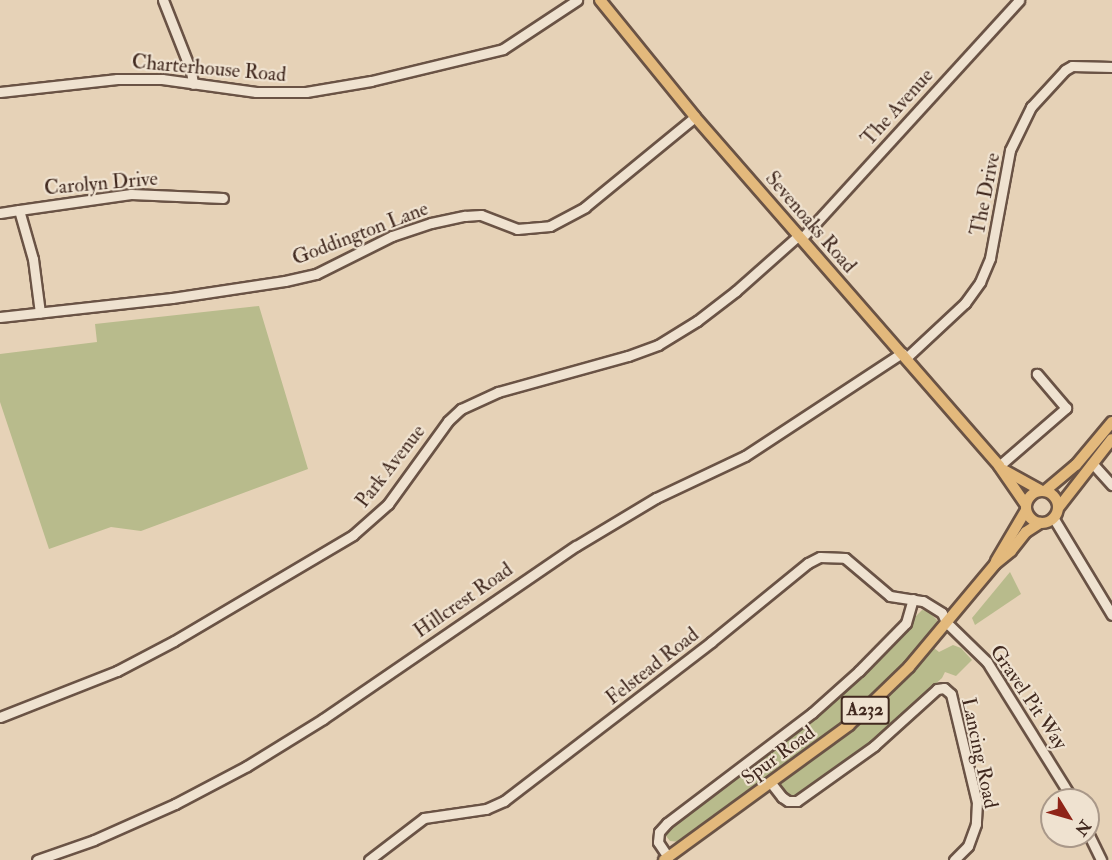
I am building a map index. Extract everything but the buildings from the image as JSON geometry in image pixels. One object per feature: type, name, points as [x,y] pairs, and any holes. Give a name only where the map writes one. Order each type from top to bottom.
[{"type":"main road","name":"Sevenoaks Road","points":[[600,0],[695,117],[999,466],[1026,507]]},
{"type":"main road","points":[[1112,422],[1076,465],[1043,490],[1030,496],[1026,507],[1031,519],[1040,523],[1054,519],[1059,507],[1112,439]]},
{"type":"main road","name":"Sevenoaks Road","points":[[999,466],[1023,483],[1043,490]]},
{"type":"main road","points":[[1043,490],[1055,496],[1059,507]]},
{"type":"main road","name":"Spur Road","points":[[995,564],[1026,507]]},
{"type":"main road","name":"Spur Road","points":[[666,858],[771,783],[857,717],[909,667],[995,564],[1011,551],[1026,532],[1040,523]]},
{"type":"street","points":[[163,0],[191,70],[193,84]]},
{"type":"street","name":"Charterhouse Road","points":[[0,92],[117,79],[162,79],[256,92],[306,92],[371,81],[503,49],[577,0]]},
{"type":"street","name":"The Avenue","points":[[800,237],[1018,0]]},
{"type":"street","name":"The Drive","points":[[904,355],[965,303],[980,282],[990,258],[1000,218],[1010,150],[1031,107],[1065,70],[1072,66],[1112,67]]},
{"type":"street","name":"Goddington Lane","points":[[0,317],[172,298],[316,274],[392,236],[431,223],[465,216],[481,215],[517,229],[550,226],[585,207],[695,117]]},
{"type":"street","name":"Carolyn Drive","points":[[0,213],[131,194],[223,198]]},
{"type":"street","points":[[19,210],[33,259],[40,313]]},
{"type":"street","name":"Park Avenue","points":[[0,717],[117,671],[174,641],[343,541],[388,504],[448,421],[461,409],[498,392],[628,356],[658,345],[697,321],[800,237]]},
{"type":"street","name":"Hillcrest Road","points":[[37,860],[94,840],[165,808],[247,766],[331,714],[576,546],[656,498],[745,456],[904,355]]},
{"type":"street","points":[[999,466],[1066,408],[1037,374]]},
{"type":"street","points":[[1092,463],[1112,485]]},
{"type":"street","points":[[1054,519],[1112,615]]},
{"type":"street","name":"Felstead Road","points":[[369,860],[424,819],[437,814],[486,809],[504,801],[702,650],[808,563],[820,557],[845,558],[884,592],[897,598],[913,599],[932,605],[942,613],[946,622]]},
{"type":"street","name":"Spur Road","points":[[666,858],[658,842],[660,832],[668,822],[812,713],[859,671],[906,623],[913,599]]},
{"type":"street","name":"Gravel Pit Way","points":[[946,622],[987,662],[1066,788]]},
{"type":"street","name":"Lancing Road","points":[[771,783],[782,797],[788,801],[797,801],[874,746],[937,689],[944,688],[951,694],[977,802],[976,824],[968,846],[954,860]]},
{"type":"green space","points":[[259,306],[308,469],[141,531],[111,527],[49,549],[0,402],[0,354],[97,342],[95,324]]},
{"type":"green space","points":[[1010,572],[1021,594],[975,625],[972,618]]},
{"type":"green space","points":[[922,610],[928,611],[937,620],[937,627],[879,689],[845,719],[680,842],[670,841],[666,836],[668,828],[830,703]]},
{"type":"green space","points":[[953,645],[961,648],[972,660],[956,676],[945,672],[942,678],[865,746],[796,795],[789,796],[781,789],[779,785],[850,730],[934,648],[939,652]]}]
